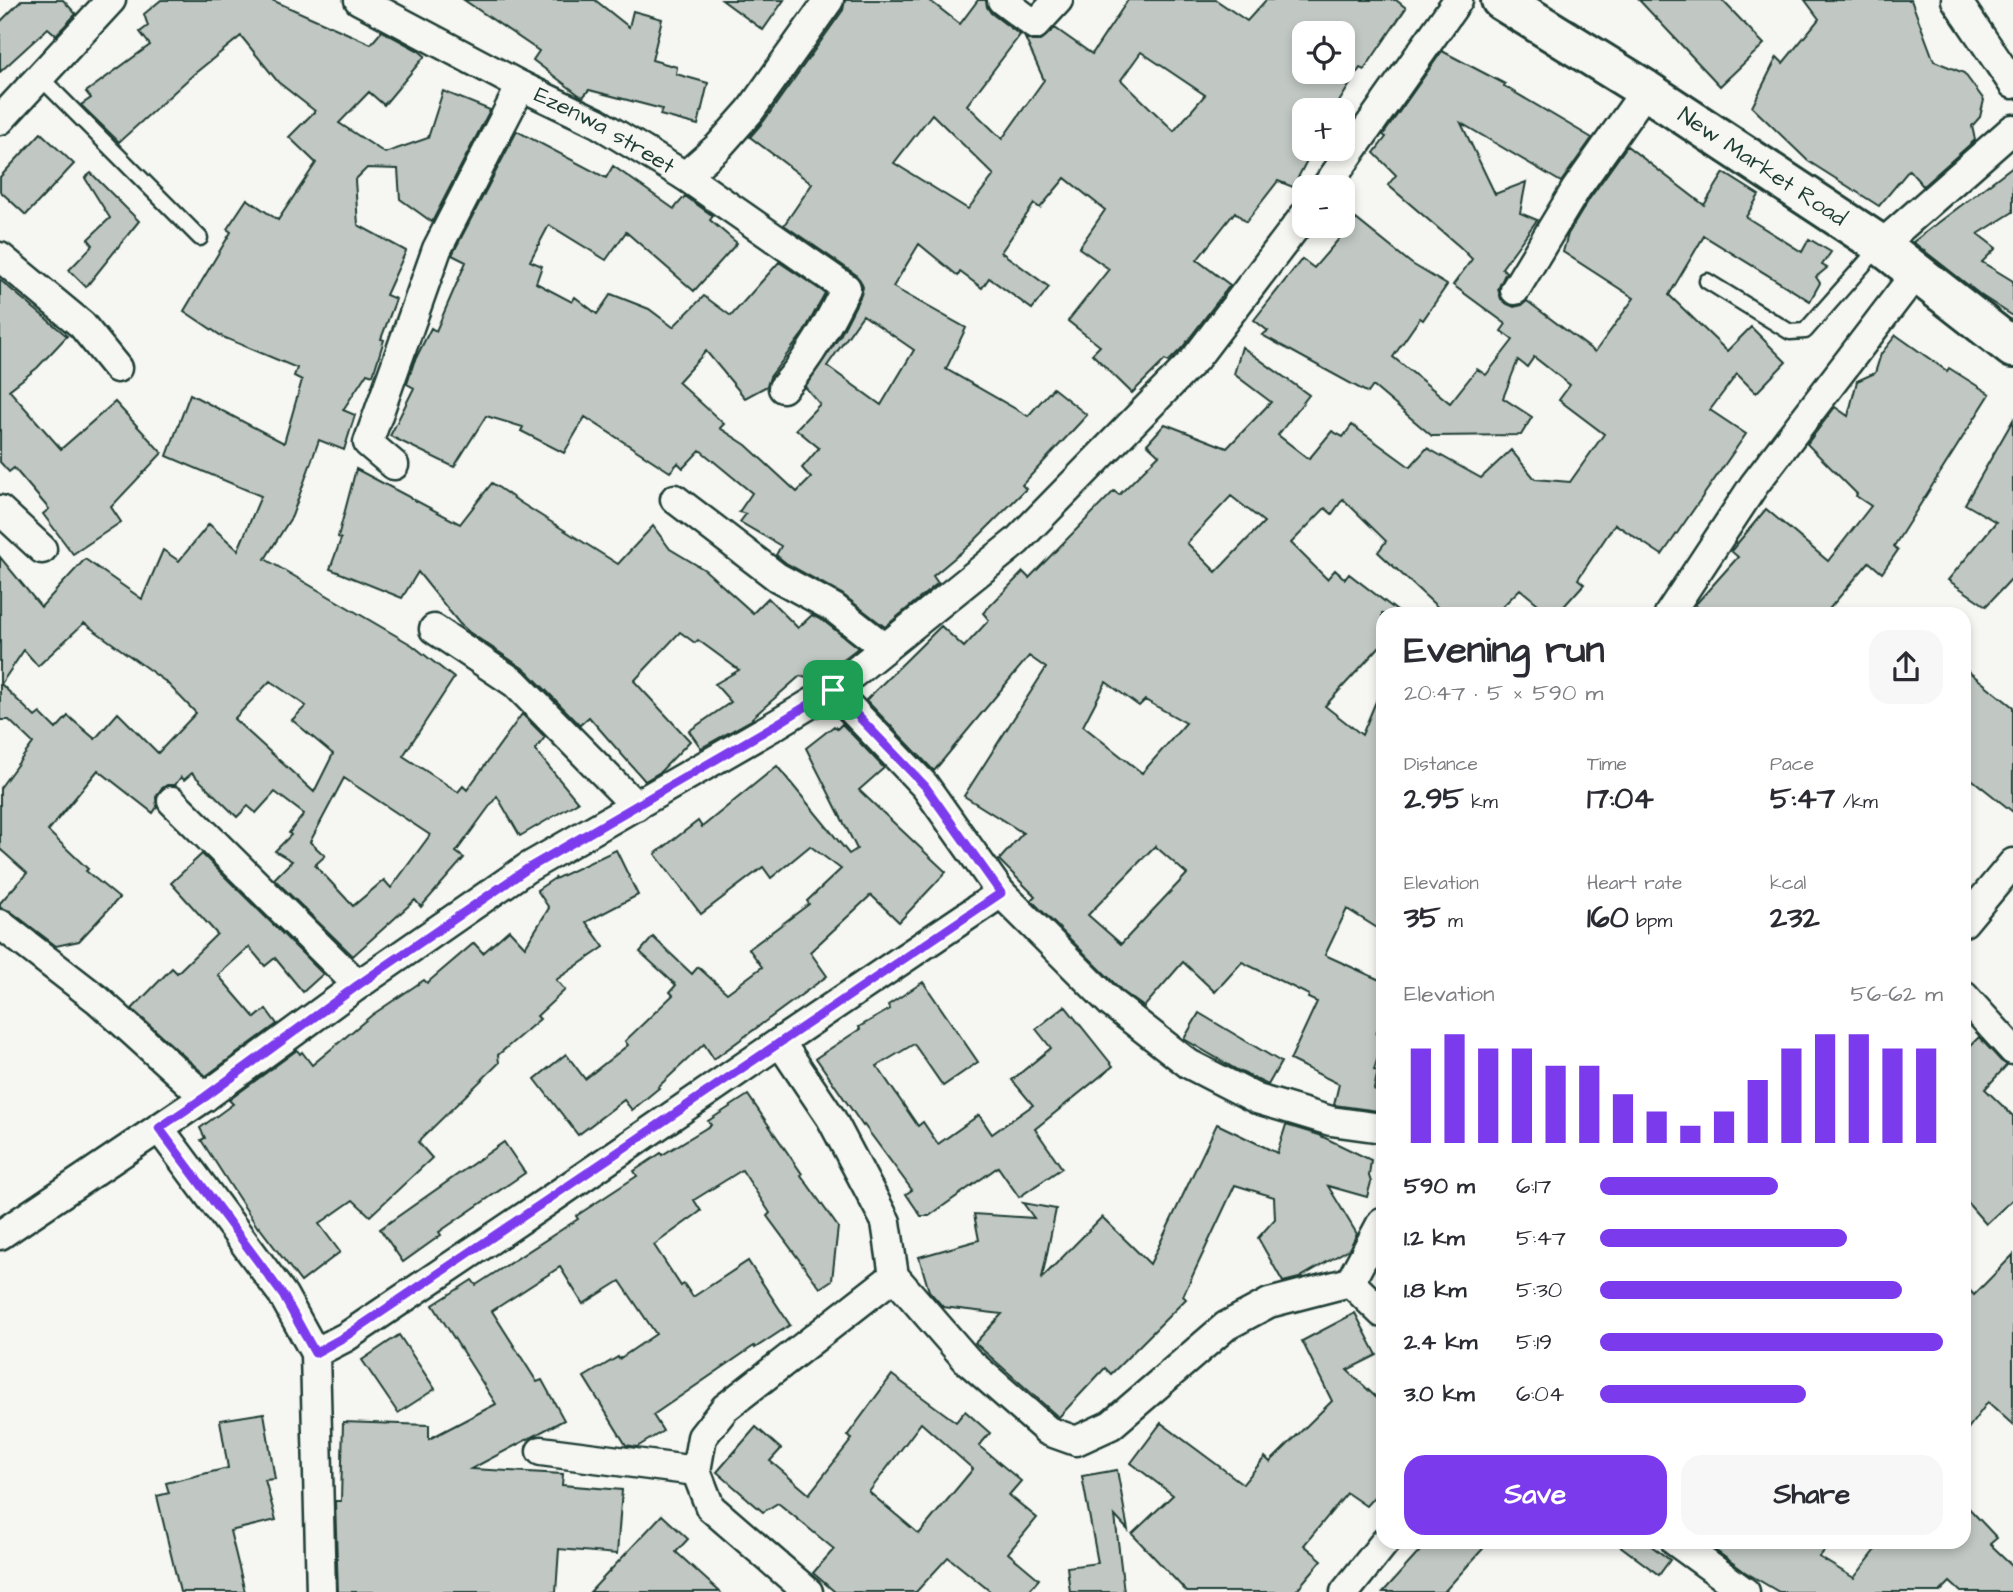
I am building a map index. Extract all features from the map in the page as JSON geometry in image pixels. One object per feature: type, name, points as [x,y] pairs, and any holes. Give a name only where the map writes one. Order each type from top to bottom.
[{"type":"street","points":[[0,120],[111,0]]},
{"type":"street","name":"Ezenwa street","points":[[359,0],[520,86],[596,122],[685,176],[719,146],[750,111],[829,0]]},
{"type":"street","points":[[1002,0],[1035,25],[1058,0]]},
{"type":"street","points":[[1334,175],[1458,0]]},
{"type":"street","name":"New Market Road","points":[[1501,0],[1646,90],[1881,245],[2013,348]]},
{"type":"street","points":[[1956,0],[2013,84]]},
{"type":"street","points":[[394,465],[368,443],[437,248],[520,86]]},
{"type":"street","points":[[1515,290],[1576,189],[1646,90]]},
{"type":"street","points":[[1881,245],[2013,129]]},
{"type":"street","points":[[685,176],[846,288],[821,337],[783,388]]},
{"type":"street","points":[[0,1235],[205,1097],[358,985],[527,869],[833,690],[1017,541],[1195,359],[1292,232]]},
{"type":"street","points":[[0,257],[82,326],[117,368]]},
{"type":"street","points":[[1674,607],[1754,485],[1916,273]]},
{"type":"street","points":[[675,499],[777,577],[834,608],[885,648]]},
{"type":"street","points":[[0,510],[42,550]]},
{"type":"street","points":[[434,629],[515,683],[636,806]]},
{"type":"street","points":[[833,690],[925,786],[1001,893],[1111,1003],[1189,1064],[1256,1099],[1331,1121],[1376,1127]]},
{"type":"street","points":[[172,801],[358,985]]},
{"type":"street","points":[[1971,914],[2013,863]]},
{"type":"street","points":[[315,1353],[358,1329],[1001,893]]},
{"type":"street","points":[[0,924],[98,1000],[205,1097]]},
{"type":"street","points":[[1971,1004],[2013,1050]]},
{"type":"street","points":[[780,1042],[831,1118],[886,1222],[894,1276],[967,1360],[1048,1431],[1076,1441],[1111,1425],[1226,1326],[1269,1303],[1350,1282],[1376,1233]]},
{"type":"street","points":[[159,1128],[283,1295],[315,1353],[321,1592]]},
{"type":"street","points":[[808,1592],[710,1507],[696,1471],[702,1437],[725,1408],[894,1276]]},
{"type":"street","points":[[1350,1282],[1376,1306]]},
{"type":"street","points":[[541,1451],[696,1471]]},
{"type":"street","points":[[1345,1592],[1379,1549]]},
{"type":"street","points":[[1686,1549],[1745,1592]]},
{"type":"lane","points":[[40,77],[200,239]]},
{"type":"lane","points":[[1707,281],[1790,332],[1805,331],[1881,245]]},
{"type":"building","points":[[22,0],[63,0],[76,14],[56,35],[48,28],[0,72],[0,22]]},
{"type":"building","points":[[161,0],[272,0],[371,44],[382,31],[419,51],[425,56],[384,105],[369,92],[339,123],[385,153],[428,138],[443,91],[490,110],[432,222],[400,199],[398,169],[367,168],[355,180],[358,225],[406,251],[386,295],[396,299],[381,339],[384,340],[373,375],[367,373],[343,410],[355,415],[344,450],[319,440],[292,516],[265,559],[412,645],[454,678],[403,756],[458,792],[463,786],[467,790],[522,714],[545,737],[535,750],[578,802],[520,836],[497,796],[456,852],[464,858],[421,907],[415,900],[353,956],[274,879],[292,861],[275,851],[291,835],[289,833],[304,814],[275,792],[256,813],[248,806],[237,817],[192,773],[184,780],[181,777],[175,785],[167,785],[161,789],[156,797],[157,807],[153,813],[98,770],[48,831],[88,869],[86,871],[119,898],[79,941],[56,946],[10,911],[0,908],[0,903],[27,873],[0,849],[0,788],[33,743],[9,720],[0,720],[0,557],[41,607],[85,559],[142,599],[163,550],[179,561],[209,524],[238,550],[261,496],[167,456],[190,394],[284,443],[302,380],[294,376],[297,368],[223,337],[184,311],[231,232],[227,229],[247,199],[278,220],[316,163],[289,137],[315,111],[278,82],[241,36],[194,74],[119,142],[81,105],[91,98],[86,92],[150,45],[140,32],[148,26],[144,14]],"holes":[[[84,623],[166,682],[196,713],[158,753],[118,713],[95,739],[68,716],[56,729],[40,713],[35,717],[1,684],[24,650],[38,666]],[[270,681],[306,706],[292,720],[333,754],[314,792],[234,719]],[[344,778],[430,835],[391,888],[384,880],[353,906],[315,865],[325,856],[310,842]]]},
{"type":"building","points":[[464,0],[595,0],[629,27],[633,11],[662,19],[652,60],[677,67],[676,74],[708,83],[698,125],[660,115],[662,109],[589,90],[583,97],[579,95],[533,60],[539,51]]},
{"type":"building","points":[[722,0],[784,0],[763,30]]},
{"type":"building","points":[[845,0],[929,0],[960,24],[978,0],[986,0],[991,13],[1020,35],[967,105],[1002,139],[1044,80],[1025,38],[1040,41],[1055,28],[1092,54],[1128,0],[1216,0],[1247,21],[1266,0],[1396,0],[1406,8],[1364,70],[1360,68],[1355,76],[1355,21],[1292,21],[1292,84],[1350,84],[1341,98],[1292,98],[1292,161],[1307,161],[1299,175],[1292,175],[1292,187],[1278,181],[1246,222],[1235,212],[1197,260],[1230,285],[1182,348],[1168,362],[1165,360],[1132,393],[1092,354],[1100,346],[1068,321],[1109,269],[1079,248],[1105,210],[1065,178],[1040,208],[1034,204],[1001,252],[1049,287],[1032,309],[989,278],[982,288],[960,272],[958,276],[919,244],[893,287],[966,328],[946,369],[1028,416],[1053,388],[1087,415],[1022,485],[1026,489],[970,545],[933,576],[938,583],[885,627],[842,594],[786,563],[776,555],[781,546],[740,522],[746,514],[739,512],[752,493],[700,450],[683,468],[678,463],[670,472],[585,417],[564,453],[521,431],[523,427],[486,416],[454,467],[390,436],[414,388],[407,384],[414,362],[431,328],[436,331],[466,262],[452,255],[517,131],[606,178],[613,166],[674,209],[685,196],[713,216],[710,220],[737,243],[694,291],[626,232],[606,260],[549,225],[530,261],[542,266],[536,283],[572,302],[575,297],[597,314],[611,294],[649,309],[673,327],[704,296],[731,316],[779,262],[825,293],[804,332],[770,377],[767,386],[745,398],[706,351],[678,382],[724,424],[720,428],[746,445],[797,492],[811,478],[802,468],[819,448],[796,429],[820,404],[805,387],[840,336],[863,287],[855,274],[784,225],[812,184],[750,137],[843,10]],"holes":[[[1141,52],[1205,95],[1174,131],[1121,80]],[[932,114],[994,175],[968,209],[894,163]],[[863,315],[914,350],[881,405],[827,366]]]},
{"type":"building","points":[[1639,0],[1722,0],[1764,44],[1720,86]]},
{"type":"building","points":[[1805,0],[1911,0],[1934,61],[1964,73],[1984,100],[1980,117],[1972,126],[1975,140],[1923,186],[1909,170],[1879,206],[1808,161],[1752,107],[1777,57],[1783,63],[1819,19]]},
{"type":"building","points":[[1442,51],[1505,84],[1504,86],[1592,138],[1561,182],[1461,123],[1495,194],[1526,182],[1520,213],[1537,220],[1502,268],[1506,272],[1498,289],[1501,299],[1514,307],[1527,301],[1595,352],[1634,298],[1563,252],[1568,234],[1627,146],[1704,205],[1724,173],[1759,195],[1746,217],[1802,252],[1809,239],[1831,252],[1822,265],[1827,268],[1816,277],[1820,283],[1810,301],[1704,236],[1669,295],[1727,351],[1751,327],[1786,362],[1756,393],[1737,374],[1710,410],[1746,434],[1662,555],[1615,524],[1578,579],[1584,584],[1563,607],[1542,607],[1520,589],[1502,607],[1437,607],[1378,552],[1386,541],[1343,499],[1332,514],[1325,508],[1291,543],[1327,579],[1335,570],[1345,579],[1349,574],[1392,607],[1376,607],[1376,651],[1325,706],[1362,735],[1376,701],[1376,927],[1347,909],[1325,955],[1376,978],[1376,1111],[1334,1105],[1339,1084],[1290,1060],[1317,1002],[1308,998],[1309,995],[1242,962],[1215,992],[1183,962],[1144,1007],[1122,991],[1031,900],[1035,896],[999,860],[1023,833],[964,796],[1046,668],[1029,656],[934,771],[866,700],[941,626],[964,647],[989,620],[983,613],[1023,572],[1029,578],[1114,491],[1119,495],[1159,455],[1147,444],[1165,424],[1227,448],[1271,402],[1234,374],[1242,347],[1309,395],[1278,435],[1309,459],[1332,431],[1343,437],[1352,425],[1410,467],[1427,448],[1481,478],[1511,450],[1535,479],[1570,482],[1604,434],[1559,400],[1570,385],[1534,357],[1527,367],[1518,360],[1503,398],[1532,417],[1521,435],[1432,436],[1373,386],[1368,393],[1262,335],[1268,331],[1254,320],[1302,259],[1314,268],[1340,238],[1355,238],[1356,219],[1412,264],[1447,285],[1393,357],[1450,403],[1477,369],[1486,375],[1513,340],[1501,331],[1506,324],[1453,285],[1472,259],[1388,185],[1396,175],[1374,153],[1386,137],[1383,135]],"holes":[[[1231,496],[1264,522],[1216,572],[1187,543]],[[1106,682],[1139,706],[1145,700],[1186,723],[1142,773],[1083,726]],[[1155,846],[1187,874],[1121,944],[1088,915]]]},
{"type":"building","points":[[41,133],[74,164],[26,215],[0,191],[0,177]]},
{"type":"building","points":[[2013,166],[2013,212],[1978,234],[1996,248],[1982,262],[2013,281],[2013,316],[1982,296],[1913,242]]},
{"type":"building","points":[[91,173],[139,221],[86,287],[69,270],[93,245],[88,239],[110,218],[85,178]]},
{"type":"building","points":[[0,280],[67,336],[37,368],[9,390],[61,449],[115,402],[162,453],[111,507],[121,522],[73,554],[43,514],[49,509],[14,468],[9,472],[0,462]]},
{"type":"building","points":[[1896,335],[1947,371],[1949,368],[1990,394],[1894,546],[1898,550],[1882,573],[1869,562],[1831,607],[1697,607],[1695,605],[1738,557],[1731,551],[1766,509],[1828,561],[1871,506],[1856,496],[1807,444],[1835,407],[1848,416],[1857,381],[1875,373],[1881,354]]},
{"type":"building","points":[[2013,420],[2013,577],[1986,606],[1948,580],[1996,522],[1965,504]]},
{"type":"building","points":[[356,469],[460,524],[492,483],[618,564],[653,526],[670,549],[705,570],[753,613],[768,598],[798,628],[812,615],[858,648],[815,681],[800,676],[753,719],[701,748],[689,731],[731,702],[715,684],[739,670],[698,640],[695,643],[680,632],[634,681],[690,741],[660,772],[645,781],[589,717],[580,725],[527,671],[459,623],[418,572],[402,598],[330,569],[341,539],[338,537]]},
{"type":"building","points":[[1971,674],[2013,707],[2013,812],[1971,779]]},
{"type":"building","points":[[842,724],[884,768],[859,790],[946,872],[899,922],[871,895],[810,952],[827,976],[714,1059],[704,1044],[632,1110],[624,1100],[578,1135],[535,1079],[566,1054],[585,1079],[628,1045],[625,1041],[673,995],[670,992],[676,985],[640,952],[653,937],[692,974],[698,967],[727,993],[762,967],[749,949],[809,904],[807,901],[841,869],[810,846],[771,878],[763,867],[701,914],[655,854],[698,821],[702,827],[777,766],[849,854],[857,849],[806,748],[834,726],[837,729]]},
{"type":"building","points":[[616,850],[638,895],[586,922],[604,947],[556,980],[565,990],[537,1016],[540,1019],[498,1055],[499,1063],[418,1142],[432,1158],[370,1216],[353,1200],[319,1224],[340,1252],[301,1282],[258,1228],[201,1140],[205,1138],[200,1128],[233,1104],[229,1100],[297,1050],[300,1054],[302,1052],[312,1065],[372,1015],[424,980],[427,983],[474,943],[483,953],[509,930],[525,947],[549,908],[537,890],[555,878]]},
{"type":"building","points":[[202,854],[323,974],[303,992],[275,958],[265,966],[249,947],[218,975],[255,1018],[266,1009],[277,1024],[206,1076],[132,1009],[172,968],[177,973],[217,934],[171,883]]},
{"type":"building","points":[[923,982],[978,1062],[943,1086],[914,1044],[877,1066],[918,1126],[923,1122],[938,1144],[979,1115],[992,1134],[1033,1105],[1012,1080],[1051,1048],[1036,1029],[1065,1006],[1113,1066],[1035,1129],[1062,1168],[1019,1197],[998,1167],[929,1216],[921,1216],[906,1194],[912,1190],[816,1058],[860,1029],[859,1027],[890,1009],[888,1005]]},
{"type":"building","points":[[1199,1013],[1281,1062],[1268,1085],[1184,1039]]},
{"type":"building","points":[[1979,1037],[2007,1065],[1985,1089],[2013,1116],[2013,1199],[1986,1224],[1971,1207],[1971,1045]]},
{"type":"building","points":[[748,1095],[838,1227],[832,1280],[820,1288],[767,1216],[770,1213],[742,1170],[694,1200],[701,1211],[654,1245],[681,1286],[684,1284],[693,1297],[748,1261],[790,1325],[755,1348],[754,1346],[653,1415],[663,1431],[637,1447],[626,1445],[584,1377],[618,1357],[619,1359],[656,1334],[620,1281],[583,1304],[560,1267],[492,1311],[537,1382],[542,1380],[564,1420],[471,1469],[563,1474],[562,1485],[622,1490],[617,1554],[559,1549],[556,1592],[338,1592],[335,1501],[341,1501],[343,1422],[429,1425],[429,1439],[496,1404],[433,1305],[472,1280],[476,1285],[578,1219],[576,1216],[637,1176],[634,1171],[711,1125],[708,1121]]},
{"type":"building","points":[[1217,1124],[1277,1153],[1286,1125],[1319,1135],[1371,1160],[1371,1182],[1367,1197],[1328,1186],[1357,1234],[1349,1249],[1299,1278],[1283,1282],[1258,1238],[1275,1219],[1274,1197],[1235,1185],[1183,1296],[1186,1299],[1111,1374],[1105,1368],[1059,1417],[1057,1416],[975,1343],[1002,1314],[943,1307],[929,1291],[919,1257],[979,1240],[974,1214],[1034,1218],[1023,1203],[1056,1209],[1042,1278],[1102,1217],[1150,1264]]},
{"type":"building","points":[[504,1142],[525,1173],[439,1232],[441,1235],[403,1262],[380,1229]]},
{"type":"building","points":[[2013,1255],[2013,1425],[1988,1402],[1971,1425],[1971,1292],[1974,1295]]},
{"type":"building","points":[[1355,1313],[1376,1353],[1347,1370],[1376,1397],[1376,1495],[1366,1506],[1347,1493],[1304,1545],[1322,1560],[1295,1592],[1187,1592],[1132,1534],[1173,1495],[1131,1463],[1161,1423],[1243,1484],[1265,1457],[1270,1462],[1332,1401],[1302,1341]]},
{"type":"building","points":[[399,1335],[435,1389],[398,1413],[362,1360]]},
{"type":"building","points":[[892,1375],[956,1422],[965,1411],[990,1433],[979,1446],[1021,1481],[1009,1495],[1037,1518],[1008,1553],[1039,1579],[1028,1592],[991,1592],[948,1557],[916,1592],[835,1592],[813,1573],[834,1549],[778,1503],[763,1512],[717,1472],[756,1427],[781,1449],[770,1461],[809,1494],[852,1439],[847,1436]],"holes":[[[921,1423],[973,1469],[919,1534],[869,1492]]]},
{"type":"building","points":[[264,1413],[275,1479],[265,1480],[276,1520],[230,1531],[245,1592],[180,1592],[157,1496],[169,1493],[166,1483],[228,1468],[220,1420]]},
{"type":"building","points":[[1117,1470],[1128,1530],[1115,1516],[1124,1592],[1070,1592],[1067,1567],[1098,1563],[1082,1476]]},
{"type":"building","points":[[1971,1510],[1997,1538],[1990,1544],[2013,1566],[2013,1592],[1961,1592],[1950,1582],[1940,1592],[1779,1592],[1714,1549],[1826,1549],[1819,1557],[1854,1578],[1877,1549],[1971,1549]]},
{"type":"building","points":[[662,1515],[688,1539],[676,1552],[720,1592],[590,1592]]},
{"type":"building","points":[[1422,1549],[1483,1549],[1444,1592],[1383,1592]]},
{"type":"building","points":[[1624,1549],[1655,1549],[1670,1560],[1659,1575]]},
{"type":"route","points":[[833,690],[925,786],[1001,893],[551,1199],[346,1336],[315,1353],[283,1295],[159,1128],[358,985],[527,869],[833,690]]}]
